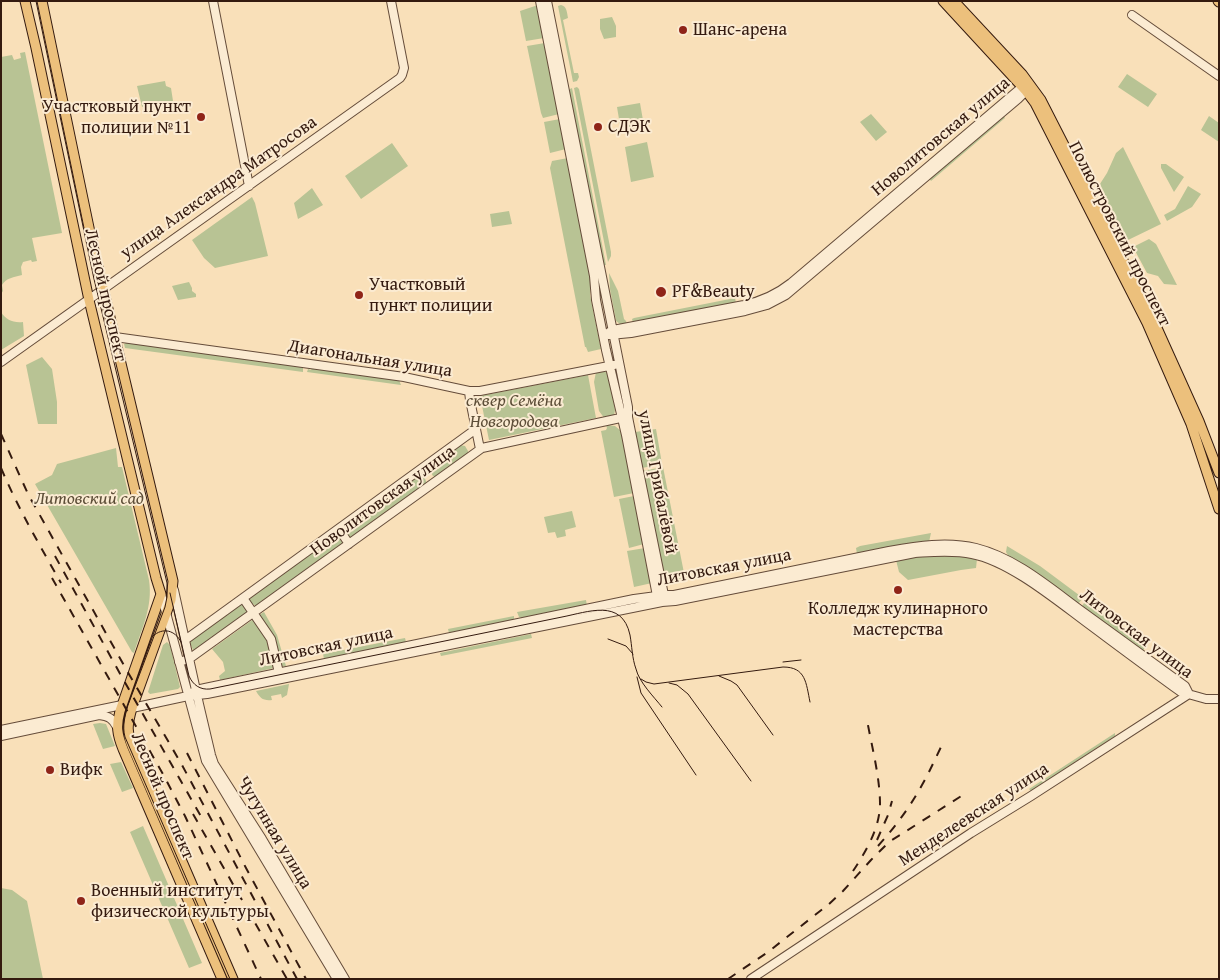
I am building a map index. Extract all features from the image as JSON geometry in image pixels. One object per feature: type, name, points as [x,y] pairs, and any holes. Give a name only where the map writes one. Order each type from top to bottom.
[{"type":"main road","name":"Лесной проспект","points":[[25,1],[89,300],[161,594],[122,705],[117,727],[121,744],[233,979]]},
{"type":"main road","name":"Лесной проспект","points":[[42,1],[103,289],[172,575],[173,585],[166,628],[132,708],[128,725],[130,740],[189,888],[222,979]]},
{"type":"main road","name":"Полюстровский проспект","points":[[943,1],[1026,87],[1041,100],[1153,319],[1199,421],[1219,473]]},
{"type":"main road","name":"Полюстровский проспект","points":[[954,1],[1026,87],[1035,103],[1147,323],[1191,424],[1219,509]]},
{"type":"street","points":[[213,1],[249,186]]},
{"type":"street","name":"улица Александра Матросова","points":[[1,362],[402,76],[404,63],[391,1]]},
{"type":"street","name":"улица Грибалёвой","points":[[540,1],[594,276],[596,300],[606,350],[625,418],[628,445],[661,598]]},
{"type":"street","name":"улица Грибалёвой","points":[[547,1],[614,333],[628,408],[625,418]]},
{"type":"street","points":[[1132,15],[1219,76]]},
{"type":"street","name":"Новолитовская улица","points":[[603,335],[744,305],[773,296],[791,284],[1026,87]]},
{"type":"street","name":"Диагональная улица","points":[[115,337],[404,377],[469,391],[480,391],[619,364]]},
{"type":"street","points":[[469,391],[480,449]]},
{"type":"street","name":"Новолитовская улица","points":[[179,662],[189,659],[480,449],[490,445],[625,418]]},
{"type":"street","name":"Новолитовская улица","points":[[185,640],[476,430]]},
{"type":"street","points":[[423,468],[433,483]]},
{"type":"street","points":[[339,529],[349,544]]},
{"type":"street","name":"Литовская улица","points":[[132,708],[197,693],[207,694],[279,676],[674,595],[914,547],[935,545],[974,548],[1006,560],[1040,581],[1185,686],[1189,694]]},
{"type":"street","name":"Лесной проспект","points":[[173,585],[197,693]]},
{"type":"street","name":"Лесной проспект","points":[[161,594],[167,614]]},
{"type":"street","points":[[243,598],[271,639],[279,676]]},
{"type":"street","points":[[145,641],[152,633],[166,628],[179,633],[185,640]]},
{"type":"street","points":[[166,628],[179,662],[188,696]]},
{"type":"street","name":"Чугунная улица","points":[[197,693],[214,764],[262,839],[345,979]]},
{"type":"street","points":[[1189,694],[1206,699],[1219,699]]},
{"type":"street","name":"Менделеевская улица","points":[[751,979],[971,834],[1189,694]]},
{"type":"street","name":"Чугунная улица","points":[[188,696],[207,764],[337,979]]},
{"type":"street","points":[[1,730],[122,705]]},
{"type":"street","points":[[1,736],[99,715],[111,718],[117,727]]},
{"type":"green space","points":[[538,5],[544,38],[526,41],[520,11]]},
{"type":"green space","points":[[561,5],[567,12],[568,18],[563,20],[574,73],[578,73],[579,77],[577,81],[573,82],[558,6]]},
{"type":"green space","points":[[612,17],[616,26],[616,37],[604,39],[600,29],[600,19]]},
{"type":"green space","points":[[545,43],[559,114],[543,118],[527,46]]},
{"type":"green space","points":[[25,52],[62,233],[32,238],[37,261],[23,262],[21,267],[22,275],[6,281],[2,285],[3,291],[1,294],[1,57],[12,55],[14,60],[21,58],[20,53]]},
{"type":"green space","points":[[1127,74],[1157,94],[1148,107],[1118,87]]},
{"type":"green space","points":[[165,81],[166,86],[171,88],[173,101],[142,107],[137,86]]},
{"type":"green space","points":[[577,87],[579,89],[611,252],[608,262],[574,88]]},
{"type":"green space","points":[[572,88],[606,265],[602,265],[568,92]]},
{"type":"green space","points":[[640,103],[644,126],[621,131],[617,107]]},
{"type":"green space","points":[[871,114],[887,132],[876,141],[860,122]]},
{"type":"green space","points":[[1003,115],[1005,118],[931,181],[929,178]]},
{"type":"green space","points":[[1209,116],[1219,123],[1219,142],[1201,130]]},
{"type":"green space","points":[[560,119],[566,149],[550,153],[544,122]]},
{"type":"green space","points":[[647,142],[654,177],[631,182],[625,147]]},
{"type":"green space","points":[[392,143],[408,166],[361,199],[345,176]]},
{"type":"green space","points":[[1123,147],[1161,224],[1126,241],[1098,187],[1116,153]]},
{"type":"green space","points":[[568,158],[591,276],[590,295],[601,349],[588,352],[585,347],[550,168],[552,161]]},
{"type":"green space","points":[[1161,164],[1166,164],[1184,177],[1174,192],[1161,168]]},
{"type":"green space","points":[[1188,186],[1201,194],[1192,207],[1167,221],[1164,215],[1175,209]]},
{"type":"green space","points":[[312,188],[323,205],[298,219],[294,203]]},
{"type":"green space","points":[[252,197],[268,256],[215,268],[204,258],[192,240]]},
{"type":"green space","points":[[509,211],[512,224],[492,227],[490,214]]},
{"type":"green space","points":[[1149,239],[1156,244],[1177,285],[1164,284],[1158,276],[1147,273],[1133,247]]},
{"type":"green space","points":[[609,273],[618,291],[624,319],[627,324],[620,324],[616,321]]},
{"type":"green space","points":[[189,282],[196,297],[178,300],[172,286]]},
{"type":"green space","points":[[735,298],[736,303],[633,323],[632,319],[634,318]]},
{"type":"green space","points":[[1,312],[10,320],[23,322],[24,336],[1,350]]},
{"type":"green space","points":[[128,342],[303,367],[303,372],[125,348],[124,344]]},
{"type":"green space","points":[[42,357],[52,369],[57,402],[57,424],[38,424],[26,365]]},
{"type":"green space","points":[[312,368],[399,380],[401,385],[307,372],[308,369],[311,370]]},
{"type":"green space","points":[[602,370],[609,376],[615,410],[614,416],[605,419],[599,411],[594,382],[596,372]]},
{"type":"green space","name":"сквер Семёна Новгородова","points":[[588,375],[596,418],[489,440],[480,396]]},
{"type":"green space","points":[[606,425],[615,426],[621,431],[634,493],[614,497],[601,431],[606,430]]},
{"type":"green space","points":[[656,429],[662,464],[642,468],[635,432]]},
{"type":"green space","points":[[460,445],[465,446],[468,454],[436,477],[433,476],[430,471],[431,467]]},
{"type":"green space","name":"Литовский сад","points":[[116,448],[118,467],[122,467],[150,590],[148,608],[134,653],[35,484],[52,475],[57,464]]},
{"type":"green space","points":[[663,467],[685,578],[664,582],[642,471]]},
{"type":"green space","points":[[419,475],[424,476],[427,484],[352,538],[348,538],[344,531],[345,528]]},
{"type":"green space","points":[[634,496],[644,544],[629,548],[619,499]]},
{"type":"green space","points":[[572,511],[576,527],[565,530],[566,536],[557,538],[555,532],[548,533],[544,517]]},
{"type":"green space","points":[[931,533],[929,542],[857,554],[856,548],[860,546]]},
{"type":"green space","points":[[338,535],[343,544],[256,606],[250,602],[250,598]]},
{"type":"green space","points":[[1007,546],[1040,566],[1083,598],[1078,604],[1043,577],[1009,557],[1006,552]]},
{"type":"green space","points":[[645,548],[652,583],[634,587],[627,551]]},
{"type":"green space","points":[[924,555],[964,556],[977,559],[976,568],[908,580],[899,572],[896,560]]},
{"type":"green space","points":[[586,600],[587,606],[523,618],[519,617],[517,612]]},
{"type":"green space","points":[[1086,600],[1146,645],[1143,651],[1082,606]]},
{"type":"green space","points":[[244,603],[248,612],[196,650],[193,650],[190,643],[191,640]]},
{"type":"green space","points":[[264,612],[277,635],[286,666],[280,667],[269,630],[259,615]]},
{"type":"green space","points":[[514,616],[513,620],[449,633],[448,629]]},
{"type":"green space","points":[[255,618],[268,637],[274,668],[220,680],[219,676],[225,671],[223,662],[212,649]]},
{"type":"green space","points":[[531,634],[532,638],[441,656],[440,653]]},
{"type":"green space","points":[[405,638],[406,642],[324,659],[323,654]]},
{"type":"green space","points":[[167,642],[170,645],[180,687],[150,694],[148,692],[163,645]]},
{"type":"green space","points":[[289,684],[287,695],[282,698],[281,694],[271,696],[272,700],[264,699],[256,691]]},
{"type":"green space","points":[[93,724],[106,724],[115,746],[103,749]]},
{"type":"green space","points":[[1115,733],[1115,736],[1031,791],[1029,789]]},
{"type":"green space","points":[[121,762],[133,788],[122,792],[110,764]]},
{"type":"green space","points":[[143,826],[202,963],[189,968],[130,832]]},
{"type":"green space","points":[[1,888],[12,890],[27,901],[43,979],[1,979]]},
{"type":"tram line","points":[[36,1],[94,279],[167,583],[165,607],[128,705],[124,721],[124,733],[230,979]]},
{"type":"tram line","points":[[170,593],[189,676],[195,684],[203,689],[582,612],[603,610],[620,616],[626,623],[640,679],[662,707]]},
{"type":"tram line","points":[[153,636],[161,631],[168,631],[176,635],[181,642]]},
{"type":"tram line","points":[[608,639],[626,646],[633,654]]},
{"type":"tram line","points":[[783,662],[801,660]]},
{"type":"tram line","points":[[641,679],[654,684],[783,667],[791,668],[801,673],[804,677],[810,702]]},
{"type":"tram line","points":[[719,676],[737,685],[773,735]]},
{"type":"tram line","points":[[637,677],[641,693],[696,775]]},
{"type":"tram line","points":[[669,683],[677,685],[688,694],[751,781]]},
{"type":"railway","points":[[1,434],[28,494],[182,765],[297,979]]},
{"type":"railway","points":[[1,468],[37,541],[61,583]]},
{"type":"railway","points":[[55,556],[203,820]]},
{"type":"railway","points":[[52,578],[185,816],[261,979]]},
{"type":"railway","points":[[853,871],[875,831],[880,804],[879,784],[867,720]]},
{"type":"railway","points":[[878,846],[912,801],[943,743]]},
{"type":"railway","points":[[187,753],[306,979]]},
{"type":"railway","points":[[728,979],[768,952],[829,904],[889,842],[966,793]]},
{"type":"railway","points":[[877,840],[892,801]]},
{"type":"railway","points":[[193,814],[287,979]]},
{"type":"place","name":"Шанс-арена","points":[[683,30]]},
{"type":"place","name":"Участковый пункт полиции №11","points":[[201,117]]},
{"type":"place","name":"СДЭК","points":[[598,127]]},
{"type":"place","name":"PF&Beauty","points":[[661,292]]},
{"type":"place","name":"Участковый пункт полиции","points":[[359,295]]},
{"type":"place","name":"Колледж кулинарного мастерства","points":[[898,590]]},
{"type":"place","name":"Вифк","points":[[50,770]]},
{"type":"place","name":"Военный институт физической культуры","points":[[81,901]]}]
